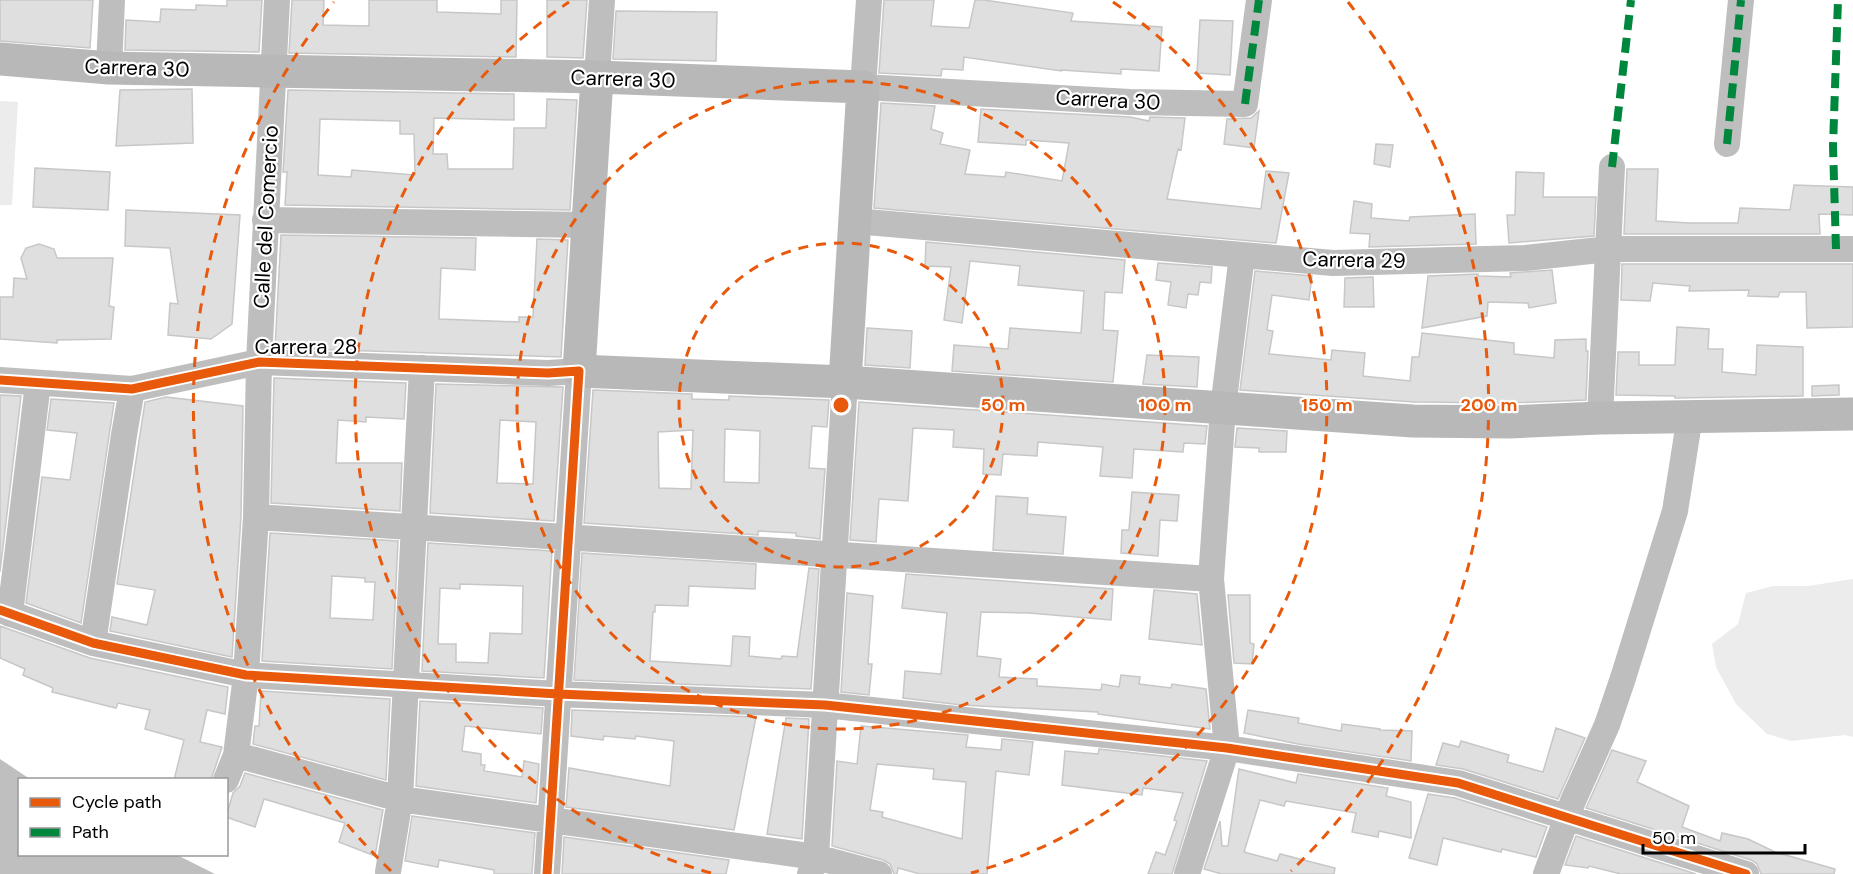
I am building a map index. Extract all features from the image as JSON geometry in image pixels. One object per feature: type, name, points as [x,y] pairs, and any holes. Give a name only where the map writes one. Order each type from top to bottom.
[{"type":"main road","name":"Carrera 30","points":[[0,59],[109,68],[597,77],[863,87]]},
{"type":"main road","points":[[579,371],[597,77]]},
{"type":"main road","points":[[845,382],[863,87]]},
{"type":"main road","name":"Carrera 28","points":[[579,371],[845,382],[1413,421],[1509,422],[1600,418],[1853,414]]},
{"type":"street","points":[[109,68],[112,0]]},
{"type":"street","name":"Calle del Comercio","points":[[227,778],[236,755],[246,675],[256,517],[259,362],[277,0]]},
{"type":"street","points":[[597,77],[602,0]]},
{"type":"street","points":[[863,87],[869,0]]},
{"type":"street","name":"Carrera 30","points":[[863,87],[1130,102],[1245,104],[1259,0]]},
{"type":"street","points":[[1727,144],[1741,0]]},
{"type":"street","points":[[1600,418],[1612,167]]},
{"type":"street","points":[[265,220],[588,225]]},
{"type":"street","name":"Carrera 29","points":[[855,220],[1334,262],[1425,262],[1525,258],[1609,249],[1853,249]]},
{"type":"street","points":[[1187,874],[1227,748],[1211,579],[1223,408],[1242,255]]},
{"type":"street","name":"Carrera 28","points":[[0,380],[132,389],[259,362],[548,373],[579,371]]},
{"type":"street","points":[[388,872],[400,799],[422,368]]},
{"type":"street","points":[[547,874],[579,371]]},
{"type":"street","points":[[813,865],[845,382]]},
{"type":"street","points":[[38,383],[5,612],[93,643],[246,675],[558,694],[825,705],[1227,748],[1458,783],[1746,874]]},
{"type":"street","points":[[93,643],[132,389]]},
{"type":"street","points":[[1546,874],[1607,725],[1641,622],[1675,511],[1690,416]]},
{"type":"street","points":[[256,517],[1211,579]]},
{"type":"street","points":[[236,755],[400,799],[550,819],[813,865],[879,874]]},
{"type":"shaded area","points":[[0,101],[18,102],[12,205],[0,205]]},
{"type":"shaded area","points":[[1853,579],[1853,737],[1845,735],[1791,741],[1767,734],[1736,704],[1716,667],[1712,644],[1738,624],[1746,593],[1773,586],[1808,586]]},
{"type":"shaded area","points":[[0,759],[28,778],[18,778],[18,856],[179,856],[215,874],[0,874]]},
{"type":"building","points":[[0,0],[93,0],[90,48],[0,41]]},
{"type":"building","points":[[227,0],[262,0],[259,52],[125,50],[126,20],[160,22],[161,9],[196,10],[196,5],[227,6]]},
{"type":"building","points":[[292,0],[324,0],[323,25],[369,26],[369,0],[437,0],[437,12],[501,14],[501,0],[517,0],[516,57],[289,53]]},
{"type":"building","points":[[547,0],[587,0],[583,58],[547,57]]},
{"type":"building","points":[[884,0],[934,0],[931,26],[969,28],[975,0],[984,0],[1073,13],[1071,21],[1162,27],[1159,71],[1121,69],[1121,74],[1061,71],[964,57],[963,70],[942,69],[941,76],[879,73]]},
{"type":"building","points":[[616,11],[717,12],[716,61],[613,59]]},
{"type":"building","points":[[1200,20],[1233,21],[1230,75],[1197,73]]},
{"type":"building","points":[[192,89],[193,143],[116,146],[120,90]]},
{"type":"building","points":[[288,90],[514,94],[514,120],[434,118],[433,154],[447,154],[448,169],[513,169],[514,128],[546,128],[547,99],[577,100],[570,210],[285,205],[287,172],[283,172]],"holes":[[[320,119],[400,121],[400,134],[414,134],[415,175],[352,170],[351,177],[318,175]]]},
{"type":"building","points":[[881,103],[935,106],[931,129],[943,133],[940,144],[970,150],[965,174],[1005,177],[1006,172],[1062,181],[1069,143],[1026,140],[1026,145],[978,142],[981,109],[1130,117],[1149,121],[1150,117],[1185,118],[1181,150],[1178,149],[1167,199],[1261,209],[1266,171],[1289,173],[1276,243],[874,208]]},
{"type":"building","points":[[1259,111],[1254,148],[1224,144],[1227,119],[1251,118]]},
{"type":"building","points":[[1376,144],[1393,145],[1390,167],[1374,164]]},
{"type":"building","points":[[35,168],[110,172],[108,210],[33,207]]},
{"type":"building","points":[[1627,169],[1658,169],[1656,221],[1738,223],[1740,208],[1790,210],[1794,185],[1853,187],[1853,215],[1819,214],[1820,234],[1624,234]]},
{"type":"building","points":[[1516,172],[1544,173],[1543,197],[1596,197],[1594,236],[1509,243],[1507,215],[1515,215]]},
{"type":"building","points":[[1354,201],[1372,204],[1371,218],[1409,221],[1410,217],[1475,214],[1476,244],[1369,247],[1370,234],[1350,233]]},
{"type":"building","points":[[126,210],[240,215],[232,324],[211,339],[168,335],[170,303],[178,304],[170,248],[125,246]]},
{"type":"building","points":[[281,235],[476,238],[475,270],[441,268],[439,319],[519,322],[519,317],[533,317],[537,239],[568,240],[561,357],[275,348]]},
{"type":"building","points":[[926,242],[1125,260],[1122,293],[1105,292],[1103,330],[1118,331],[1113,382],[952,371],[954,345],[1008,349],[1010,328],[1081,333],[1084,291],[1018,285],[1020,266],[970,261],[962,323],[944,320],[951,267],[925,266]]},
{"type":"building","points":[[39,244],[54,249],[57,258],[113,258],[109,306],[114,307],[111,339],[57,340],[57,343],[0,339],[0,297],[13,297],[14,278],[27,279],[21,258],[26,248]]},
{"type":"building","points":[[1158,263],[1212,267],[1211,283],[1200,282],[1198,295],[1188,294],[1186,308],[1168,305],[1171,282],[1156,280]]},
{"type":"building","points":[[1622,264],[1853,264],[1853,327],[1807,328],[1806,292],[1780,292],[1778,297],[1748,296],[1749,290],[1689,291],[1690,286],[1653,283],[1650,301],[1621,300]]},
{"type":"building","points":[[1552,270],[1556,303],[1529,308],[1528,303],[1488,302],[1487,316],[1422,328],[1428,276],[1478,274],[1478,276],[1511,277],[1510,273]]},
{"type":"building","points":[[1255,271],[1312,276],[1309,300],[1272,295],[1267,330],[1273,331],[1269,354],[1331,360],[1332,350],[1365,353],[1363,376],[1410,381],[1412,357],[1419,357],[1422,333],[1514,343],[1514,354],[1554,358],[1555,340],[1586,339],[1586,351],[1588,351],[1586,400],[1509,403],[1414,402],[1240,390]]},
{"type":"building","points":[[1373,277],[1374,307],[1344,307],[1345,278]]},
{"type":"building","points":[[1677,327],[1709,329],[1708,349],[1723,349],[1722,372],[1756,375],[1757,345],[1803,347],[1803,396],[1675,398],[1675,396],[1616,395],[1618,352],[1639,352],[1639,365],[1675,365]]},
{"type":"building","points":[[867,328],[912,331],[910,368],[865,365]]},
{"type":"building","points":[[1147,355],[1199,357],[1197,387],[1143,384]]},
{"type":"building","points":[[274,378],[406,383],[404,419],[366,417],[366,422],[338,420],[336,463],[402,463],[400,511],[271,503]]},
{"type":"building","points":[[436,384],[563,387],[554,521],[430,513]],"holes":[[[500,420],[536,422],[533,484],[497,483]]]},
{"type":"building","points":[[1839,385],[1839,395],[1812,396],[1812,386]]},
{"type":"building","points":[[593,390],[692,394],[692,399],[729,400],[729,396],[829,400],[827,427],[812,426],[809,468],[825,469],[820,539],[796,536],[796,533],[758,531],[758,535],[584,523]],"holes":[[[725,429],[760,431],[759,483],[724,482]],[[693,430],[691,489],[659,488],[658,432]]]},
{"type":"building","points":[[0,395],[21,396],[0,572]]},
{"type":"building","points":[[166,397],[243,406],[241,516],[232,657],[110,631],[112,617],[147,625],[155,590],[117,584],[145,402]]},
{"type":"building","points":[[51,399],[114,403],[81,623],[26,603],[42,477],[70,480],[77,433],[47,430]]},
{"type":"building","points":[[859,402],[1207,426],[1205,444],[1184,443],[1183,452],[1134,449],[1132,478],[1100,476],[1103,447],[1038,442],[1037,456],[1003,454],[1001,475],[983,474],[984,449],[953,447],[954,430],[913,428],[908,501],[879,499],[876,542],[850,540]]},
{"type":"building","points":[[1237,428],[1287,431],[1286,452],[1259,452],[1259,448],[1235,447]]},
{"type":"building","points":[[1132,492],[1179,495],[1177,521],[1160,520],[1158,556],[1121,553],[1122,530],[1129,530]]},
{"type":"building","points":[[996,496],[1028,498],[1027,514],[1066,517],[1063,554],[993,550]]},
{"type":"building","points":[[270,533],[398,541],[392,669],[262,661]],"holes":[[[332,576],[365,578],[365,582],[375,582],[373,620],[330,618]]]},
{"type":"building","points":[[428,543],[552,551],[544,678],[422,671]],"holes":[[[460,584],[523,586],[522,634],[490,633],[488,663],[456,662],[456,644],[438,644],[440,588],[460,589]]]},
{"type":"building","points":[[582,553],[756,564],[755,589],[689,586],[688,606],[655,605],[650,661],[731,666],[733,636],[750,637],[749,656],[781,659],[782,656],[797,657],[809,568],[819,569],[811,689],[574,680]]},
{"type":"building","points":[[906,574],[1113,589],[1111,620],[1029,613],[981,612],[977,656],[1001,659],[999,677],[1037,679],[1037,686],[1101,690],[1102,684],[1119,687],[1121,675],[1140,677],[1139,684],[1171,688],[1172,684],[1206,689],[1210,729],[1098,714],[1098,712],[962,705],[903,698],[905,671],[941,674],[947,613],[902,608]]},
{"type":"building","points":[[1154,590],[1197,594],[1202,645],[1149,639]]},
{"type":"building","points":[[847,593],[873,596],[868,664],[872,664],[869,695],[841,692]]},
{"type":"building","points":[[1228,595],[1250,595],[1250,643],[1254,644],[1252,664],[1234,663]]},
{"type":"building","points":[[0,626],[90,658],[228,687],[225,714],[207,710],[200,742],[222,747],[212,778],[174,778],[184,740],[145,729],[150,710],[118,703],[116,708],[52,692],[53,688],[23,675],[25,669],[0,658]]},
{"type":"building","points":[[261,691],[390,699],[386,780],[253,744],[255,726],[259,726]]},
{"type":"building","points":[[420,701],[543,708],[541,734],[465,726],[462,751],[481,754],[481,765],[485,765],[484,771],[522,777],[524,761],[539,764],[536,803],[416,786]]},
{"type":"building","points":[[572,710],[756,717],[734,830],[566,807],[569,768],[670,786],[674,741],[636,736],[635,739],[604,736],[603,740],[571,736]]},
{"type":"building","points":[[1248,710],[1299,718],[1298,723],[1341,731],[1342,724],[1380,730],[1412,731],[1411,761],[1298,744],[1244,733]]},
{"type":"building","points":[[786,718],[809,719],[802,839],[767,834]]},
{"type":"building","points":[[861,726],[968,735],[966,747],[1001,750],[1002,739],[1033,742],[1029,775],[996,771],[987,874],[920,874],[898,868],[897,874],[894,874],[890,864],[883,860],[832,846],[837,761],[857,764]],"holes":[[[877,764],[934,769],[933,779],[966,782],[962,839],[882,817],[883,812],[870,810]]]},
{"type":"building","points":[[1556,728],[1585,738],[1558,799],[1463,769],[1436,765],[1443,743],[1459,747],[1461,741],[1509,755],[1507,762],[1543,772]]},
{"type":"building","points":[[1099,749],[1207,761],[1172,874],[1148,874],[1156,852],[1165,855],[1177,821],[1174,820],[1183,793],[1143,788],[1142,795],[1062,785],[1065,751],[1098,754]]},
{"type":"building","points":[[1612,750],[1646,761],[1637,782],[1689,806],[1682,827],[1720,841],[1722,833],[1748,839],[1775,852],[1835,869],[1834,874],[1761,874],[1757,864],[1751,860],[1586,808]]},
{"type":"building","points":[[1239,769],[1296,783],[1298,774],[1388,788],[1386,796],[1411,802],[1411,838],[1379,831],[1378,837],[1352,832],[1356,813],[1286,801],[1284,806],[1260,800],[1244,852],[1277,861],[1280,854],[1335,868],[1334,874],[1222,874],[1204,869],[1220,821],[1222,846],[1228,846]]},
{"type":"building","points":[[245,773],[383,810],[375,856],[339,842],[345,823],[264,799],[255,827],[228,818],[233,793],[240,786]]},
{"type":"building","points":[[1428,794],[1455,798],[1547,827],[1536,857],[1502,849],[1501,852],[1443,838],[1437,865],[1409,858]]},
{"type":"building","points":[[412,816],[535,833],[532,874],[494,874],[494,870],[439,860],[438,867],[405,861]]},
{"type":"building","points":[[1576,836],[1696,874],[1621,874],[1589,866],[1588,868],[1565,865]]},
{"type":"building","points":[[564,837],[729,860],[726,874],[562,874]]},
{"type":"marked path","points":[[1245,104],[1259,0]]},
{"type":"marked path","points":[[1612,167],[1631,0]]},
{"type":"marked path","points":[[1727,144],[1741,0]]},
{"type":"marked path","points":[[1836,249],[1833,146],[1838,0]]},
{"type":"cycle path","points":[[0,380],[132,389],[259,362],[548,373],[579,371],[547,874]]},
{"type":"cycle path","points":[[0,610],[93,643],[246,675],[558,694],[825,705],[1227,748],[1458,783],[1746,874]]}]
